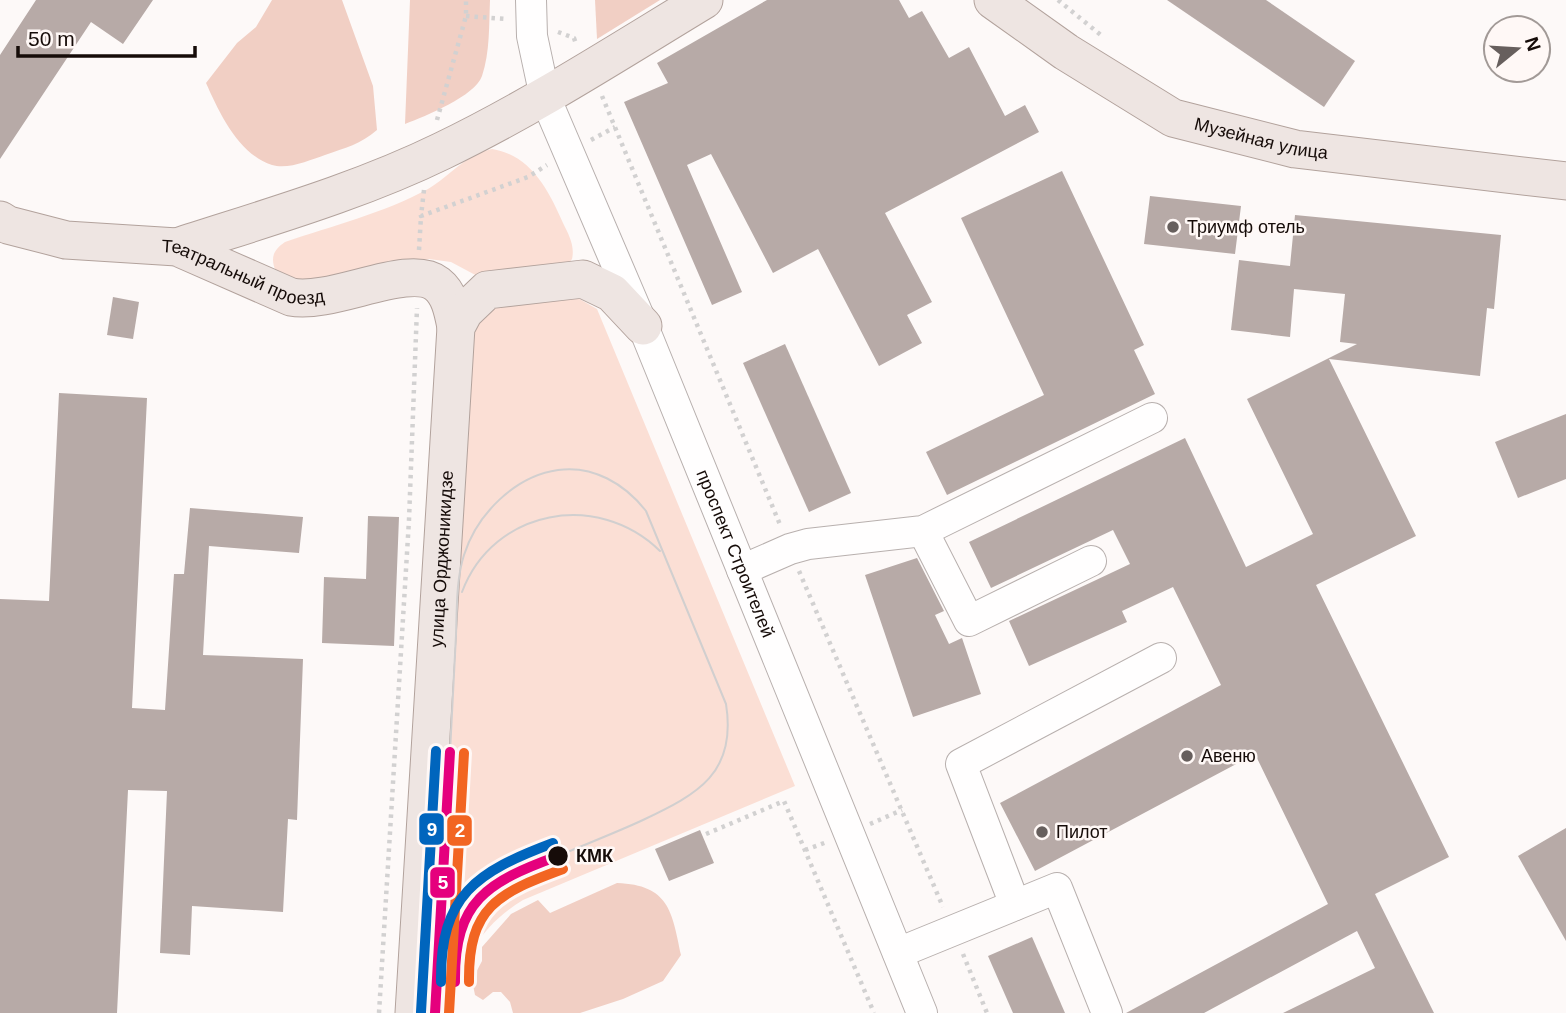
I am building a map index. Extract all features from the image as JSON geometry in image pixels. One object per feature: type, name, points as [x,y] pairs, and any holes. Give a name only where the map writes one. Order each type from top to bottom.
[{"type":"main road","points":[[177,247],[337,195],[439,153],[544,97],[705,0]]},
{"type":"main road","name":"Музейная улица","points":[[993,0],[1066,52],[1173,118],[1295,149],[1566,181]]},
{"type":"main road","name":"Театральный проезд","points":[[0,220],[8,226],[66,240],[177,247],[291,297],[309,300],[402,277],[418,276]]},
{"type":"main road","points":[[418,276],[424,276],[439,285],[450,302],[456,327]]},
{"type":"main road","points":[[456,327],[464,312],[487,290],[583,279],[611,293],[643,326]]},
{"type":"main road","name":"улица Орджоникидзе","points":[[414,1013],[456,327]]},
{"type":"street","name":"проспект Строителей","points":[[531,0],[532,36],[544,97],[643,326],[922,1013]]},
{"type":"street","points":[[742,570],[790,549],[923,531],[1152,418]]},
{"type":"street","points":[[923,531],[969,621],[1091,561]]},
{"type":"street","points":[[1015,905],[961,764],[1161,659]]},
{"type":"street","points":[[898,953],[1057,888],[1107,1013]]},
{"type":"path","points":[[1058,0],[1103,38]]},
{"type":"path","points":[[552,29],[574,38],[589,70],[987,1013]]},
{"type":"path","points":[[379,1013],[409,520],[421,216]]},
{"type":"path","points":[[706,834],[784,801],[874,1013]]},
{"type":"shaded area","points":[[272,0],[342,0],[373,86],[377,130],[371,135],[306,162],[278,166],[260,160],[249,152],[231,131],[206,83],[237,43],[256,27]]},
{"type":"shaded area","points":[[410,0],[490,0],[489,29],[485,67],[478,83],[449,105],[405,124]]},
{"type":"shaded area","points":[[595,0],[660,0],[597,39]]},
{"type":"shaded area","points":[[492,149],[518,159],[545,187],[571,241],[572,259],[566,267],[481,278],[451,262],[429,259],[311,287],[276,272],[274,255],[285,242],[411,198],[436,184],[474,156]]},
{"type":"shaded area","points":[[569,293],[597,309],[795,786],[523,900],[494,923],[471,952],[432,953],[473,328],[496,307]]},
{"type":"shaded area","points":[[617,883],[648,889],[658,895],[671,913],[681,955],[663,981],[623,999],[580,1013],[513,1013],[510,1002],[501,992],[493,992],[483,1000],[475,995],[472,980],[482,961],[482,947],[511,914],[538,900],[550,913]]},
{"type":"building","points":[[36,0],[153,0],[123,44],[91,22],[0,159],[0,55]]},
{"type":"building","points":[[767,0],[899,0],[909,18],[922,11],[949,58],[969,47],[1005,116],[1025,105],[1039,132],[885,213],[932,302],[907,315],[922,343],[879,366],[818,249],[773,273],[711,154],[687,165],[742,292],[712,305],[624,102],[668,83],[657,63]]},
{"type":"building","points":[[1167,0],[1266,0],[1355,61],[1324,107]]},
{"type":"building","points":[[1062,171],[1144,345],[1134,350],[1155,394],[947,495],[926,452],[1044,395],[961,218]]},
{"type":"building","points":[[1150,196],[1241,206],[1235,254],[1144,244]]},
{"type":"building","points":[[1295,215],[1501,235],[1494,309],[1487,308],[1480,376],[1329,359],[1416,536],[1316,585],[1449,857],[1375,894],[1434,1013],[1283,1013],[1375,968],[1357,931],[1204,1013],[1126,1013],[1328,904],[1255,754],[1035,871],[1000,803],[1221,685],[1173,587],[1122,611],[1127,622],[1029,666],[1009,621],[1130,564],[1113,530],[991,588],[969,542],[1185,438],[1246,567],[1313,534],[1247,399],[1357,344],[1340,342],[1345,294],[1294,289],[1290,337],[1231,330],[1239,260],[1290,266]]},
{"type":"building","points":[[113,297],[139,302],[133,339],[107,335]]},
{"type":"building","points":[[785,344],[851,493],[809,512],[743,363]]},
{"type":"building","points":[[59,393],[147,398],[132,708],[165,710],[174,574],[184,574],[190,508],[303,517],[299,553],[209,546],[203,655],[303,659],[297,820],[288,819],[283,912],[192,906],[190,955],[160,953],[167,791],[128,790],[117,1013],[0,1013],[0,599],[49,601]]},
{"type":"building","points":[[1566,414],[1566,479],[1518,498],[1495,442]]},
{"type":"building","points":[[368,516],[399,517],[394,646],[322,643],[324,577],[366,579]]},
{"type":"building","points":[[917,558],[944,611],[935,615],[949,644],[962,638],[981,694],[913,717],[865,575]]},
{"type":"building","points":[[1566,828],[1566,941],[1518,856]]},
{"type":"building","points":[[700,830],[714,863],[669,881],[655,849]]},
{"type":"building","points":[[1032,937],[1065,1013],[1013,1013],[988,956]]},
{"type":"tram line","points":[[450,752],[458,584],[464,555],[478,525],[500,499],[527,480],[542,474],[571,469],[607,478],[628,492],[646,511],[726,704],[728,728],[719,764],[696,790],[681,801],[632,825],[558,856]]},
{"type":"tram line","points":[[462,592],[477,564],[497,542],[522,526],[549,517],[578,515],[607,520],[635,532],[660,551]]},
{"type":"transit line","name":"9","points":[[421,1012],[436,751]]},
{"type":"transit line","name":"5","points":[[435,1013],[450,752]]},
{"type":"transit line","name":"2","points":[[449,1013],[464,753]]},
{"type":"transit line","name":"9","points":[[441,982],[442,952],[447,928],[456,907],[468,891],[483,877],[503,865],[553,843]]},
{"type":"transit line","name":"5","points":[[455,982],[456,954],[461,932],[468,913],[480,898],[512,875],[558,856]]},
{"type":"transit line","name":"2","points":[[469,982],[474,936],[491,906],[521,886],[563,869]]},
{"type":"place","name":"Триумф отель","points":[[1173,227]]},
{"type":"place","name":"Авеню","points":[[1187,756]]},
{"type":"place","name":"Пилот","points":[[1042,832]]},
{"type":"place","name":"КМК","points":[[558,856]]}]
